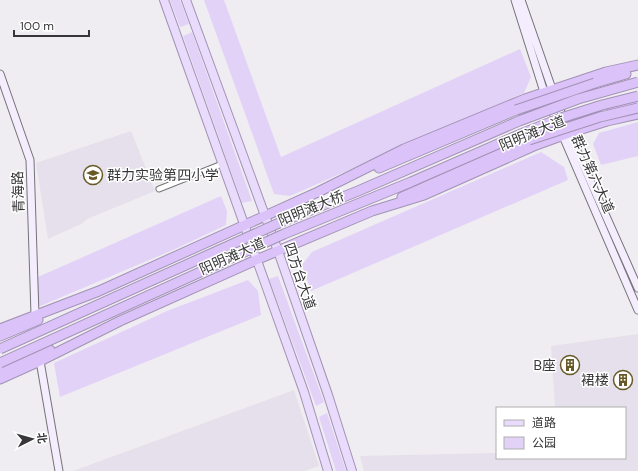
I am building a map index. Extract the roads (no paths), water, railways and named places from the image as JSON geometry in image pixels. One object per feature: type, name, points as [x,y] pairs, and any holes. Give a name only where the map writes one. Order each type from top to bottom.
[{"type":"highway","name":"阳明滩大道","points":[[0,328],[99,291],[318,192],[404,149],[548,91],[606,72],[638,65]]},
{"type":"highway","points":[[318,192],[405,158],[531,104],[595,83],[638,71]]},
{"type":"highway","points":[[595,83],[638,79]]},
{"type":"highway","name":"阳明滩大桥","points":[[0,349],[278,223],[358,191],[519,121],[578,99],[638,82]]},
{"type":"highway","name":"阳明滩大桥","points":[[0,363],[284,234],[411,182],[523,132],[560,118],[638,96]]},
{"type":"highway","points":[[600,117],[638,100]]},
{"type":"highway","points":[[372,212],[421,188],[529,140],[600,117],[638,108]]},
{"type":"highway","name":"阳明滩大道","points":[[0,379],[115,324],[256,260],[372,212],[424,195],[536,145],[607,121],[638,114]]},
{"type":"highway","points":[[0,336],[99,291]]},
{"type":"highway","points":[[0,372],[34,356],[115,324]]},
{"type":"main road","points":[[164,0],[304,392],[328,471]]},
{"type":"main road","name":"四方台大道","points":[[186,0],[278,252],[332,408],[352,471]]},
{"type":"main road","name":"群力第六大道","points":[[515,0],[565,134],[638,310]]},
{"type":"main road","name":"群力第六大道","points":[[522,0],[548,91]]},
{"type":"main road","name":"青海路","points":[[0,74],[30,160],[35,315]]},
{"type":"main road","name":"群力第六大道","points":[[565,134],[638,288]]},
{"type":"main road","points":[[40,361],[59,471]]},
{"type":"street","points":[[159,189],[222,164]]},
{"type":"place","name":"群力实验第四小学","points":[[93,175]]},
{"type":"place","name":"B座","points":[[570,365]]},
{"type":"place","name":"裙楼","points":[[623,380]]}]
